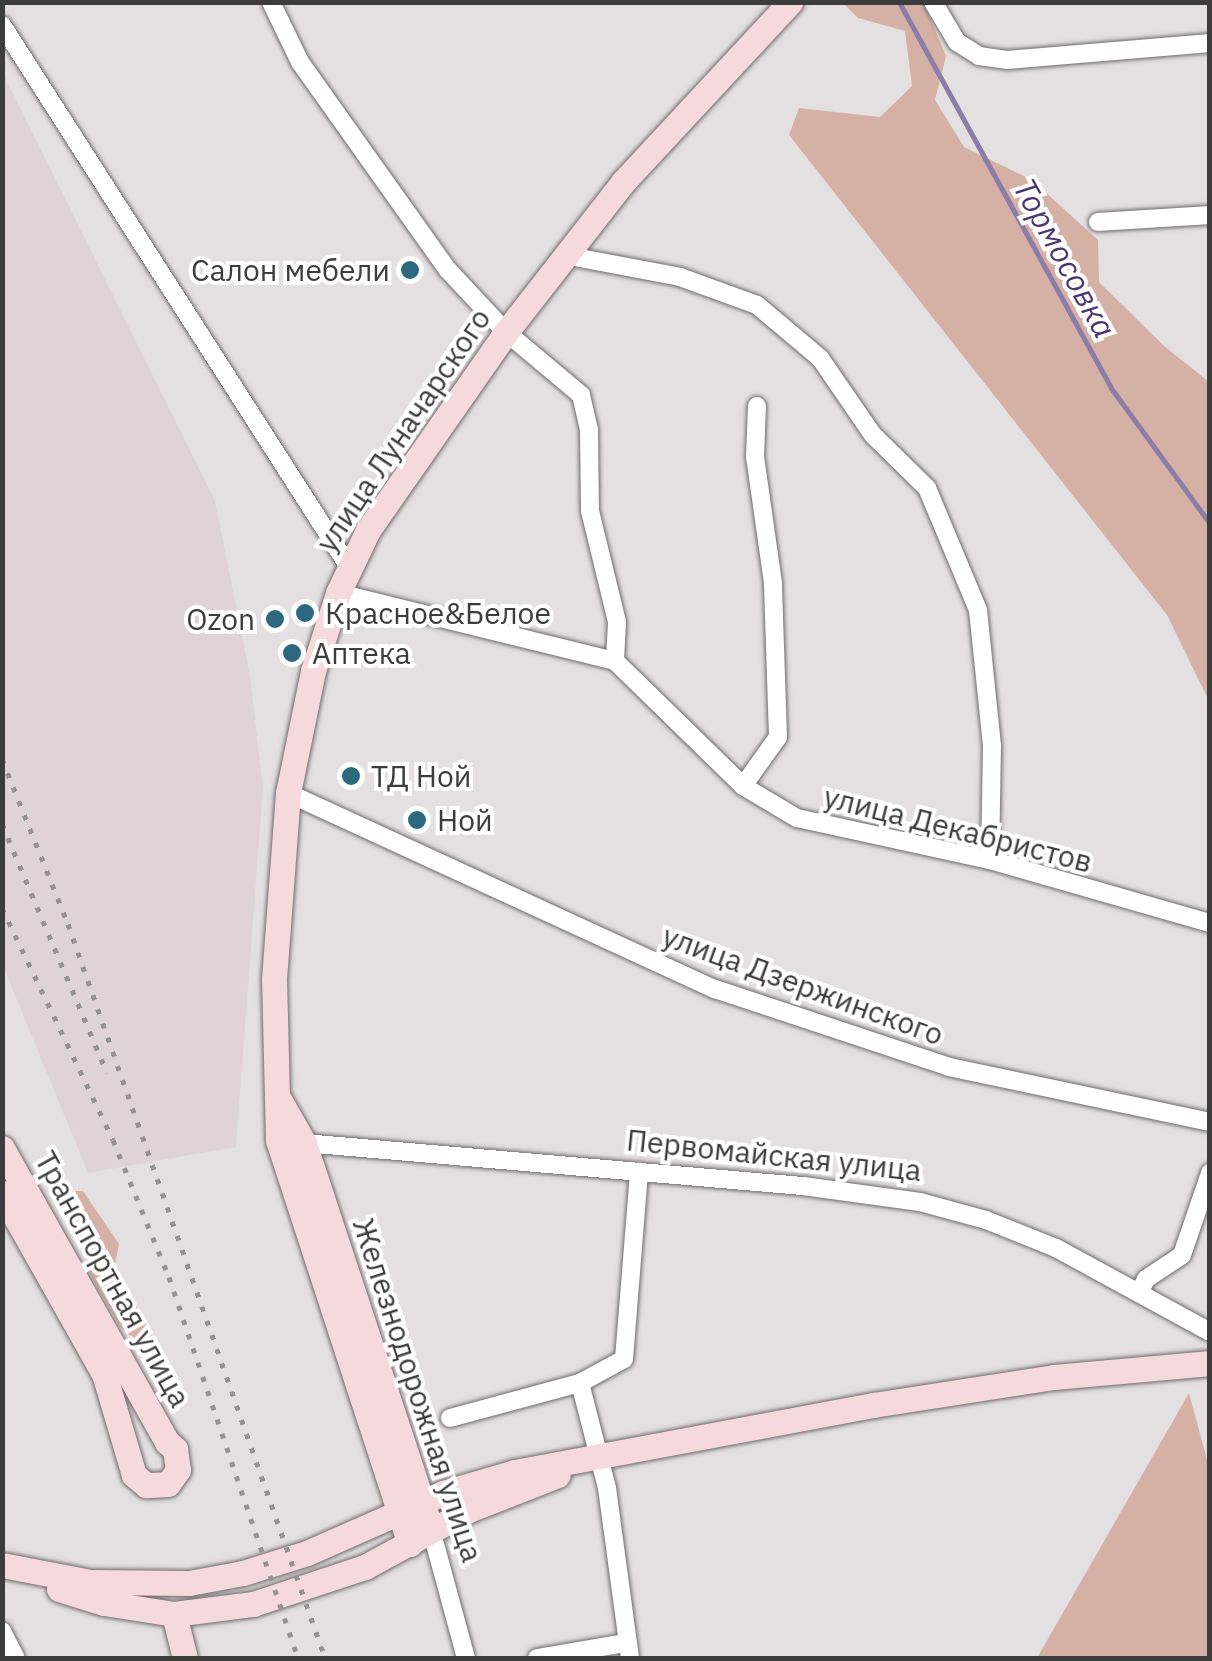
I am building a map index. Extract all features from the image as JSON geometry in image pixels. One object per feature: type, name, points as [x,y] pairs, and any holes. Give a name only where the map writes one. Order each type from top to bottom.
[{"type":"main road","name":"улица Луначарского","points":[[278,1140],[274,979],[288,792],[312,672],[349,567],[368,530],[564,254],[623,182],[790,2]]},
{"type":"main road","name":"Железнодорожная улица","points":[[277,1094],[304,1143],[411,1508]]},
{"type":"main road","name":"Железнодорожная улица","points":[[278,1140],[421,1538]]},
{"type":"main road","points":[[278,1140],[304,1143]]},
{"type":"main road","name":"Транспортная улица","points":[[2,1148],[179,1459],[176,1474],[168,1484],[146,1486],[134,1475],[104,1374],[9,1223],[2,1193]]},
{"type":"main road","points":[[2,1567],[90,1582],[188,1583],[243,1573],[307,1553],[411,1508],[515,1472],[891,1402],[1054,1377],[1210,1363]]},
{"type":"main road","name":"Транспортная улица","points":[[131,1464],[141,1444],[166,1442]]},
{"type":"main road","points":[[2,1567],[104,1603],[174,1614],[253,1604],[366,1567],[471,1509],[600,1458]]},
{"type":"main road","points":[[174,1614],[185,1658]]},
{"type":"street","points":[[271,2],[300,62],[448,270],[506,332],[581,395],[589,430],[590,511],[618,622],[615,661],[338,593]]},
{"type":"street","points":[[933,2],[957,42],[980,56],[1210,43]]},
{"type":"street","points":[[2,25],[349,567]]},
{"type":"street","points":[[1098,222],[1210,215]]},
{"type":"street","points":[[564,254],[680,277],[757,306],[820,358],[873,435],[927,488],[978,610],[992,746],[990,860]]},
{"type":"street","points":[[743,786],[778,738],[774,583],[756,457],[757,406]]},
{"type":"street","name":"улица Декабристов","points":[[615,661],[743,786],[797,818],[990,860],[1210,923]]},
{"type":"street","name":"улица Дзержинского","points":[[288,792],[715,989],[949,1068],[1210,1122]]},
{"type":"street","name":"Первомайская улица","points":[[304,1143],[868,1193],[920,1202],[986,1220],[1056,1248],[1210,1332]]},
{"type":"street","points":[[450,1418],[580,1383],[624,1359],[639,1172]]},
{"type":"street","points":[[1139,1293],[1146,1278],[1182,1255],[1210,1173]]},
{"type":"street","points":[[537,1658],[628,1651],[600,1458],[580,1383]]},
{"type":"street","name":"Железнодорожная улица","points":[[421,1538],[466,1658]]},
{"type":"street","points":[[2,1632],[16,1658]]},
{"type":"shaded area","points":[[843,3],[924,3],[946,56],[935,100],[964,147],[1032,180],[1098,240],[1099,282],[1164,346],[1209,382],[1209,701],[1167,615],[789,135],[799,108],[880,117],[912,86],[905,31],[858,18]]},
{"type":"shaded area","points":[[2,71],[215,501],[250,676],[263,788],[236,1147],[88,1173],[3,966]]},
{"type":"shaded area","points":[[62,1191],[83,1191],[119,1244],[112,1278],[126,1287],[149,1329],[167,1371],[165,1387],[153,1382],[146,1348],[120,1327],[87,1269],[84,1232],[59,1207]]},
{"type":"shaded area","points":[[1189,1393],[1209,1467],[1209,1658],[1037,1658]]},
{"type":"waterway","name":"Тормосовка","points":[[899,2],[1111,388],[1210,524]]},
{"type":"railway","points":[[2,759],[68,924],[325,1658]]},
{"type":"railway","points":[[2,824],[107,1073]]},
{"type":"railway","points":[[2,908],[113,1140],[169,1277],[298,1658]]},
{"type":"place","name":"Салон мебели","points":[[410,270]]},
{"type":"place","name":"Красное&Белое","points":[[305,613]]},
{"type":"place","name":"Ozon","points":[[275,619]]},
{"type":"place","name":"Аптека","points":[[292,653]]},
{"type":"place","name":"ТД Ной","points":[[351,776]]},
{"type":"place","name":"Ной","points":[[417,820]]}]
